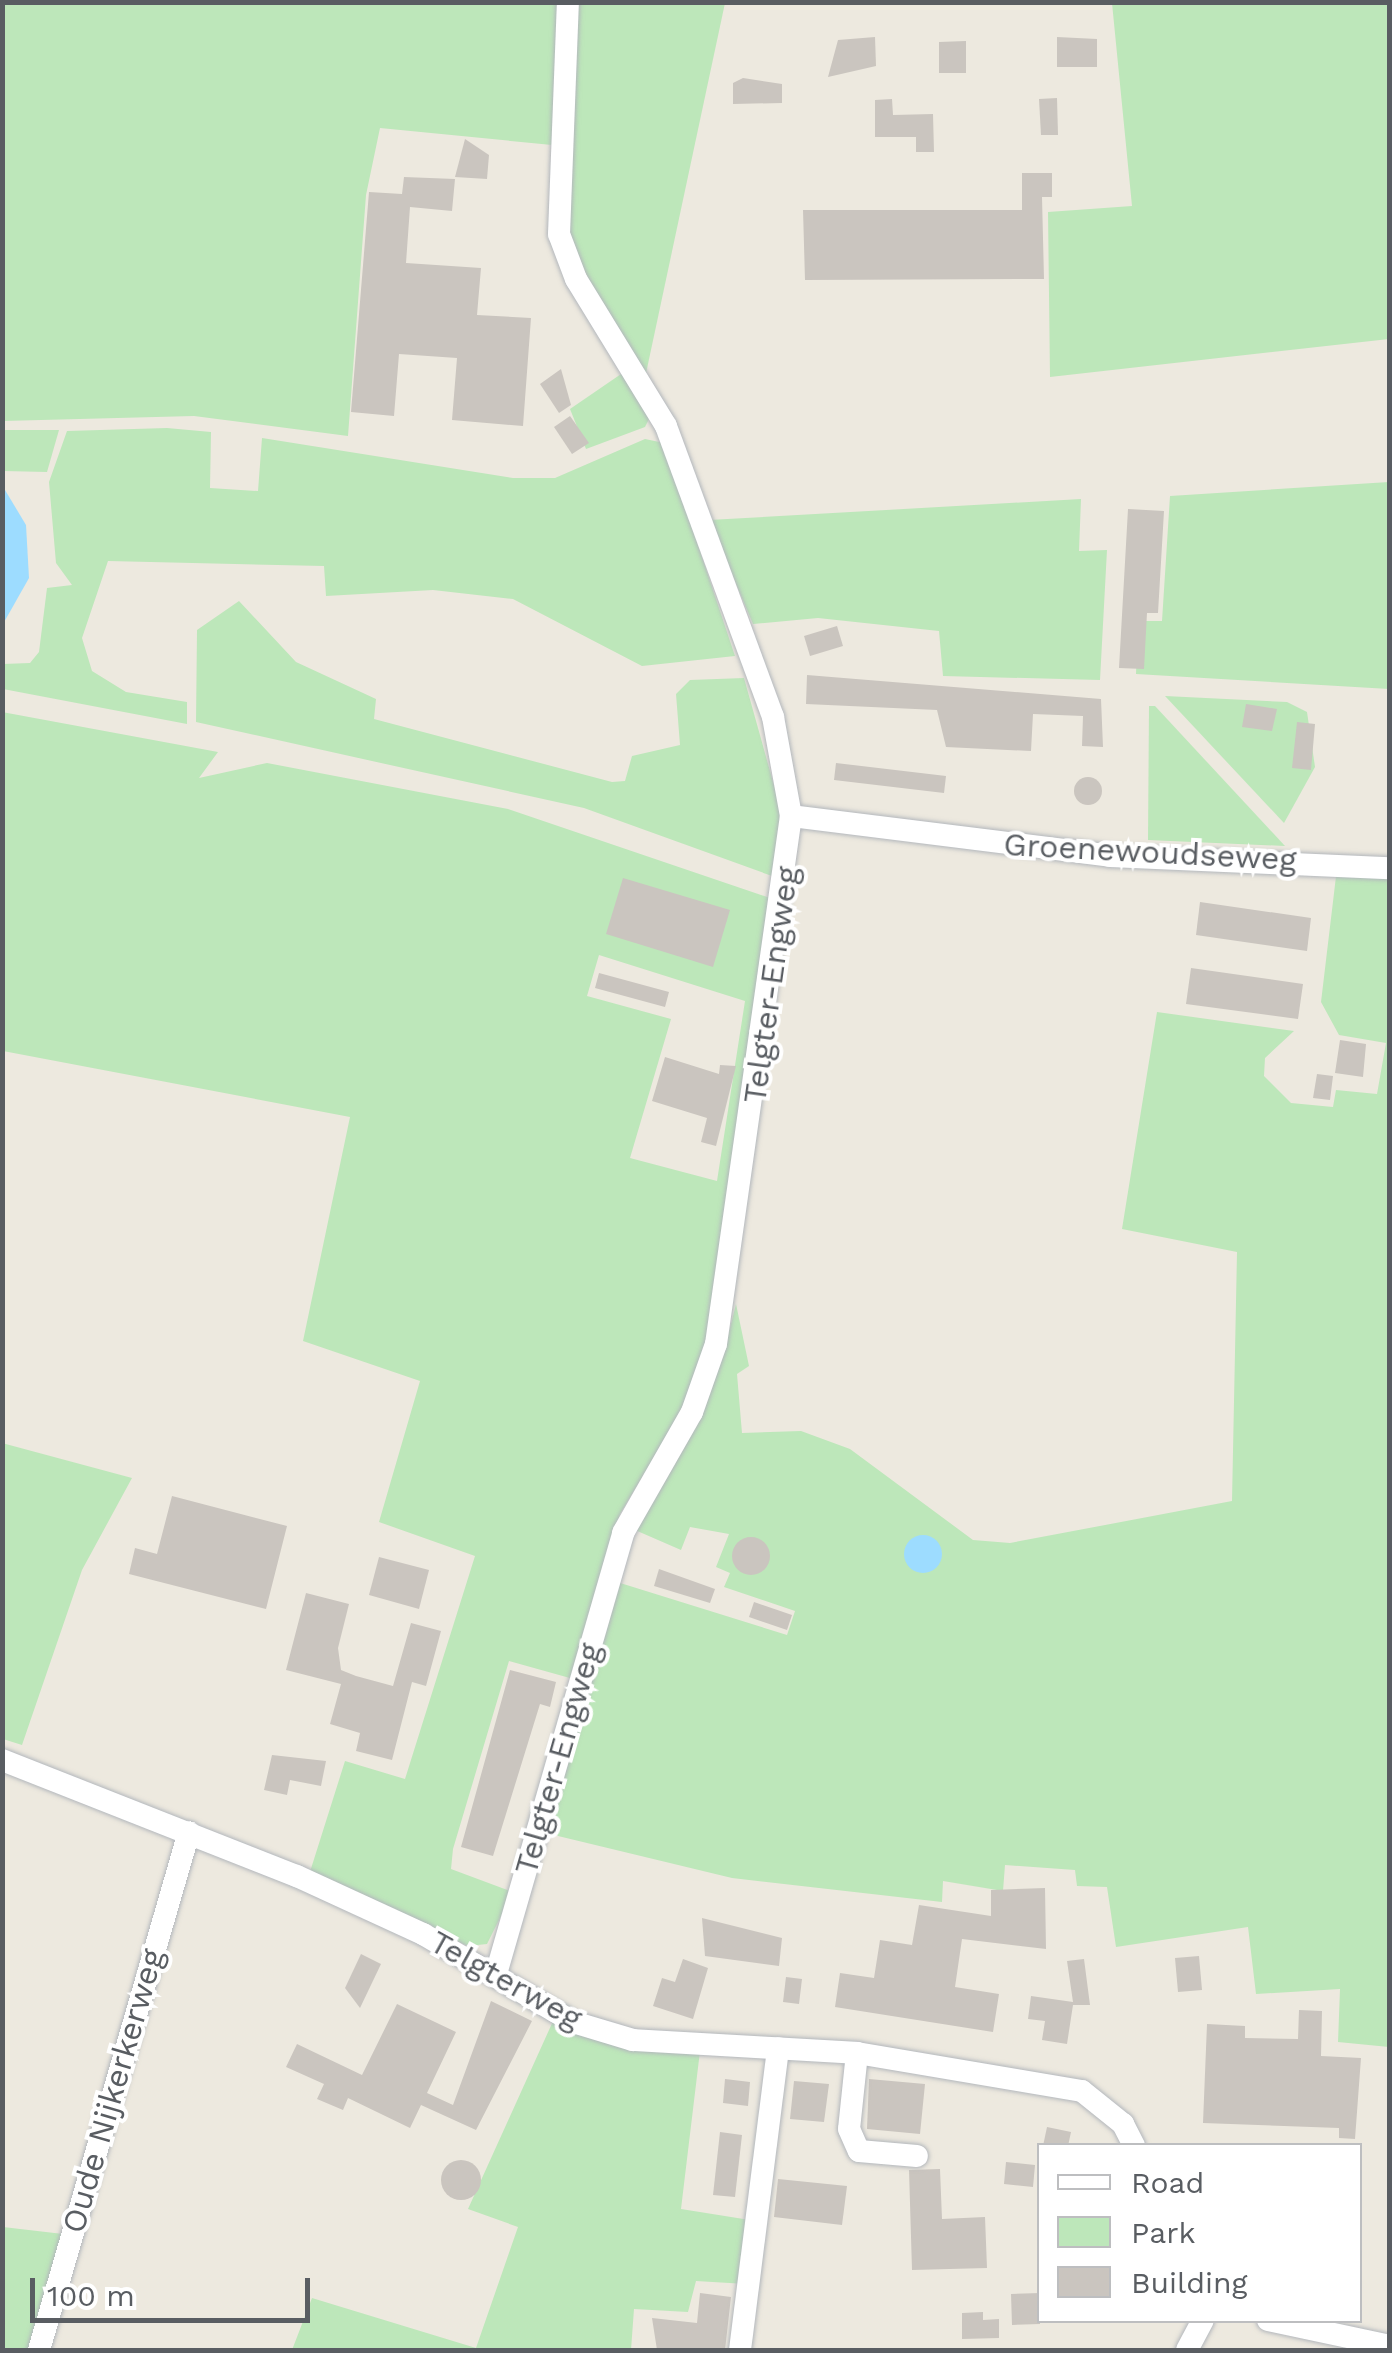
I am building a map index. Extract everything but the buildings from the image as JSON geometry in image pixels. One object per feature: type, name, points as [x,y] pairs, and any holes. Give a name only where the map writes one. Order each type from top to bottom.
[{"type":"street","name":"Telgter-Engweg","points":[[496,1974],[623,1533],[692,1412],[723,1315],[791,816],[772,717],[666,426],[576,279],[559,234],[568,2]]},
{"type":"street","name":"Groenewoudseweg","points":[[791,816],[1110,856],[1390,868]]},
{"type":"street","name":"Telgterweg","points":[[2,1760],[189,1832],[496,1974],[573,2022],[633,2040],[856,2053],[1082,2091],[1123,2124],[1132,2143]]},
{"type":"street","name":"Oude Nijkerkerweg","points":[[39,2350],[189,1832]]},
{"type":"street","points":[[740,2350],[778,2048]]},
{"type":"street","points":[[856,2053],[850,2129],[859,2151],[916,2156]]},
{"type":"street","points":[[1187,2350],[1202,2323]]},
{"type":"street","points":[[1282,2323],[1390,2346]]},
{"type":"green space","points":[[2,3],[558,3],[552,145],[380,128],[366,195],[348,436],[194,416],[3,421]]},
{"type":"green space","points":[[576,3],[725,3],[645,378],[574,259],[565,224]]},
{"type":"green space","points":[[1112,3],[1389,3],[1389,339],[1050,377],[1048,212],[1132,206]]},
{"type":"green space","points":[[624,372],[650,417],[645,427],[586,449],[570,409]]},
{"type":"green space","points":[[167,428],[211,432],[210,488],[258,491],[262,438],[513,478],[555,478],[645,439],[664,443],[735,656],[642,666],[513,599],[433,590],[326,596],[324,566],[108,561],[82,638],[92,671],[126,692],[187,702],[187,724],[3,689],[3,664],[30,663],[39,652],[47,588],[72,585],[56,563],[49,482],[67,431]]},
{"type":"green space","points":[[3,430],[59,430],[47,472],[3,471]]},
{"type":"green space","points":[[1389,482],[1389,689],[1136,674],[1138,621],[1162,621],[1170,496]]},
{"type":"green space","points":[[1081,499],[1079,551],[1107,550],[1100,680],[943,676],[939,631],[818,618],[753,624],[709,520]]},
{"type":"green space","points":[[239,601],[296,662],[376,699],[374,719],[612,782],[625,781],[632,756],[680,745],[676,694],[690,680],[744,678],[782,814],[772,876],[584,808],[196,722],[197,630]]},
{"type":"green space","points":[[1165,696],[1287,702],[1307,712],[1315,767],[1284,823]]},
{"type":"green space","points":[[1149,706],[1155,706],[1285,846],[1148,840]]},
{"type":"green space","points":[[2,712],[218,752],[199,778],[267,763],[508,809],[776,900],[719,1305],[687,1402],[620,1514],[577,1680],[509,1661],[453,1849],[451,1869],[513,1892],[487,1944],[468,1946],[309,1875],[345,1761],[405,1779],[475,1556],[379,1522],[420,1381],[303,1341],[350,1117],[3,1051]],"holes":[[[599,955],[745,1001],[717,1181],[630,1158],[671,1019],[587,996]]]},
{"type":"green space","points":[[1337,868],[1389,873],[1389,2047],[1338,2042],[1340,1989],[1256,1994],[1248,1927],[1116,1947],[1107,1887],[1077,1886],[1075,1870],[1005,1865],[1003,1891],[943,1881],[942,1902],[732,1878],[558,1836],[549,1828],[617,1582],[787,1635],[795,1611],[724,1587],[730,1573],[716,1567],[729,1534],[690,1527],[681,1550],[635,1530],[725,1348],[736,1304],[749,1366],[737,1374],[742,1433],[801,1431],[850,1449],[973,1540],[1010,1543],[1232,1501],[1237,1252],[1122,1229],[1157,1012],[1294,1031],[1265,1058],[1264,1076],[1291,1103],[1333,1107],[1336,1090],[1377,1094],[1386,1043],[1339,1035],[1321,1002]]},
{"type":"green space","points":[[2,1443],[132,1478],[82,1570],[22,1745],[3,1739]]},
{"type":"green space","points":[[554,2019],[700,2051],[681,2209],[756,2221],[746,2284],[696,2281],[688,2312],[634,2309],[631,2350],[292,2350],[312,2298],[476,2348],[518,2227],[468,2209]]},
{"type":"green space","points":[[3,2227],[63,2234],[29,2350],[3,2350]]},
{"type":"water","points":[[2,485],[26,525],[29,578],[3,624]]},
{"type":"water","points":[[923,1535],[937,1540],[942,1554],[937,1568],[923,1573],[909,1568],[904,1554],[909,1540]]}]
